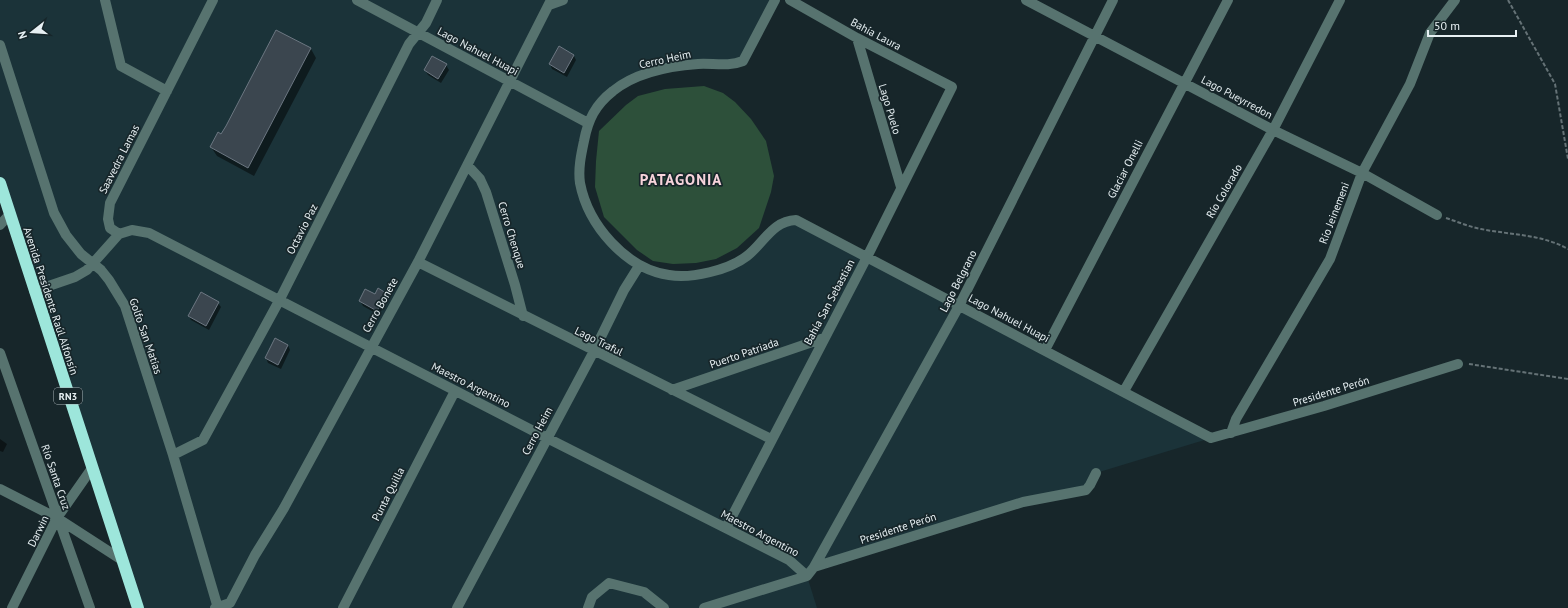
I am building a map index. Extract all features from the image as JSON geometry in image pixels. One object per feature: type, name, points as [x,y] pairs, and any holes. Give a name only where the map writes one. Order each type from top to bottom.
[{"type":"highway","name":"Avenida Presidente Raúl Alfonsín","points":[[0,183],[138,608]]},
{"type":"street","points":[[105,0],[122,66],[167,91]]},
{"type":"street","name":"Saavedra Lamas","points":[[119,234],[110,228],[108,219],[110,203],[213,0]]},
{"type":"street","name":"Lago Nahuel Huapi","points":[[357,0],[588,123]]},
{"type":"street","name":"Octavio Paz","points":[[173,455],[203,440],[279,301],[409,44],[418,33],[437,0]]},
{"type":"street","points":[[550,2],[563,0]]},
{"type":"street","name":"Cerro Heim","points":[[775,0],[743,62],[733,65],[698,64],[666,69],[632,79],[613,90],[598,104],[588,123],[580,161],[580,182],[586,204],[600,228],[614,246],[639,266],[669,276],[695,275],[725,268],[747,256],[778,225],[788,220],[796,220]]},
{"type":"street","name":"Bahía Laura","points":[[790,0],[857,38],[952,87]]},
{"type":"street","name":"Lago Pueyrredon","points":[[1026,0],[1273,130],[1362,173],[1437,215]]},
{"type":"street","name":"Lago Belgrano","points":[[814,567],[959,306],[1113,0]]},
{"type":"street","name":"Glaciar Onelli","points":[[1044,350],[1228,0]]},
{"type":"street","name":"Río Colorado","points":[[1124,391],[1273,130],[1340,0]]},
{"type":"street","name":"Río Jeinemeni","points":[[1232,433],[1236,419],[1330,259],[1362,173],[1410,84],[1430,33],[1455,0]]},
{"type":"street","name":"Cerro Bonete","points":[[230,603],[418,262],[550,2]]},
{"type":"street","name":"Lago Puelo","points":[[857,38],[901,187]]},
{"type":"street","name":"Golfo San Matías","points":[[0,45],[43,184],[54,213],[66,235],[81,254],[94,264],[109,280],[125,306],[173,455],[217,608]]},
{"type":"street","name":"Bahía San Sebastian","points":[[726,528],[867,257],[952,87]]},
{"type":"street","name":"Cerro Chenque","points":[[468,166],[480,179],[486,192],[523,316]]},
{"type":"street","points":[[0,225],[10,214]]},
{"type":"street","name":"Lago Nahuel Huapi","points":[[796,220],[1211,438]]},
{"type":"street","name":"Maestro Argentino","points":[[119,234],[132,230],[149,233],[455,391],[789,560],[807,576]]},
{"type":"street","points":[[34,291],[75,277],[94,264],[119,234]]},
{"type":"street","name":"Lago Traful","points":[[418,262],[523,316],[771,439]]},
{"type":"street","name":"Cerro Heim","points":[[457,608],[594,351],[624,290],[639,266]]},
{"type":"street","name":"Puerto Patriada","points":[[672,390],[824,338]]},
{"type":"street","name":"Río Santa Cruz","points":[[0,353],[90,608]]},
{"type":"street","name":"Presidente Perón","points":[[1211,438],[1324,406],[1458,364]]},
{"type":"street","name":"Punta Quilla","points":[[343,608],[455,391]]},
{"type":"street","name":"Darwin","points":[[12,608],[57,518],[92,468]]},
{"type":"street","name":"Presidente Perón","points":[[814,567],[1023,502],[1086,490],[1096,473]]},
{"type":"street","points":[[0,489],[57,518],[122,560]]},
{"type":"street","points":[[704,608],[807,576],[814,567]]},
{"type":"street","points":[[588,608],[592,597],[602,587],[609,584],[644,592],[664,608]]},
{"type":"street","points":[[217,608],[230,603],[239,608]]},
{"type":"path","points":[[1508,0],[1555,84],[1568,160]]},
{"type":"path","points":[[1437,215],[1481,229],[1520,234],[1557,243],[1568,250]]},
{"type":"path","points":[[1458,364],[1477,364],[1568,379]]},
{"type":"shaded area","points":[[0,0],[775,0],[743,61],[699,64],[632,79],[598,104],[580,161],[586,204],[614,246],[669,276],[725,268],[787,220],[1211,438],[1096,473],[1090,485],[1023,502],[823,565],[807,576],[817,608],[138,608],[0,183]]},
{"type":"green space","points":[[704,86],[723,93],[735,102],[751,119],[766,141],[774,176],[771,192],[759,228],[737,248],[716,259],[696,263],[673,264],[653,261],[637,250],[604,217],[595,187],[599,131],[626,105],[638,96],[665,89]]},
{"type":"building","points":[[276,30],[311,48],[248,168],[210,147],[218,132],[221,134],[226,126]]},
{"type":"building","points":[[559,46],[574,55],[564,73],[549,64]]},
{"type":"building","points":[[432,56],[447,64],[438,79],[424,70]]},
{"type":"building","points":[[378,288],[386,293],[377,311],[359,301],[365,289],[375,294]]},
{"type":"building","points":[[201,292],[219,302],[206,326],[188,316]]},
{"type":"building","points":[[275,338],[288,345],[278,365],[265,358]]},
{"type":"district","name":"PATAGONIA","points":[[681,179]]}]
